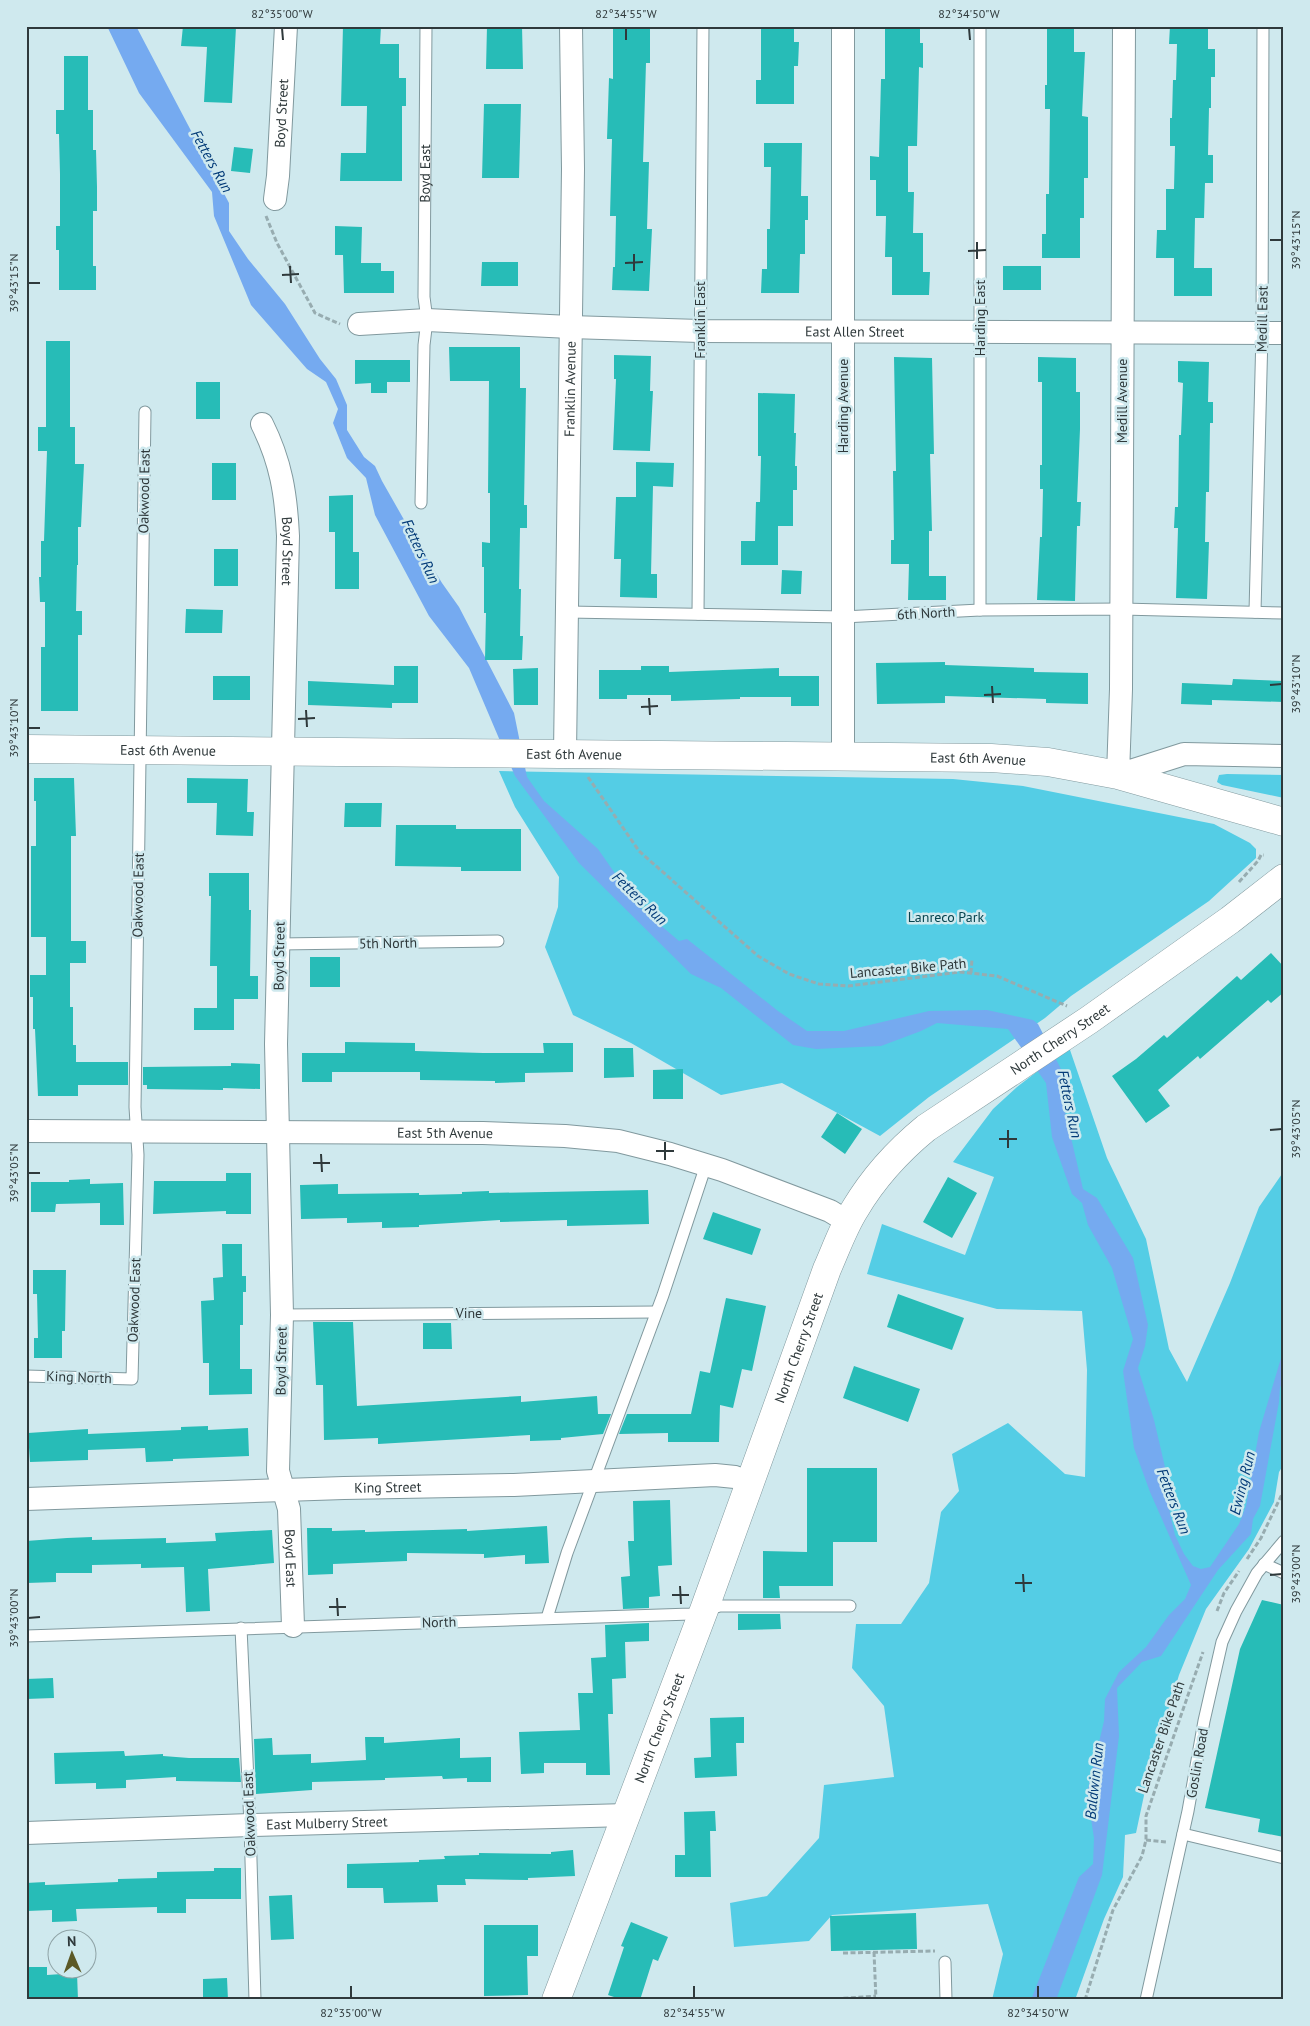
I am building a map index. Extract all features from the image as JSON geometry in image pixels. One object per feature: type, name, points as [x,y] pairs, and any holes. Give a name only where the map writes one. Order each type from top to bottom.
[{"type":"main road","name":"East 6th Avenue","points":[[26,749],[991,758],[1048,762],[1118,775],[1284,822]]},
{"type":"main road","name":"North Cherry Street","points":[[556,2000],[704,1610],[827,1269],[848,1222],[866,1192],[905,1146],[947,1113],[1063,1038],[1214,931],[1284,878]]},
{"type":"street","name":"Boyd Street","points":[[270,205],[278,176],[286,26]]},
{"type":"street","name":"Franklin Avenue","points":[[555,753],[568,612],[573,169],[571,26]]},
{"type":"street","name":"Harding Avenue","points":[[843,26],[843,756]]},
{"type":"street","name":"Medill Avenue","points":[[1118,775],[1122,689],[1124,26]]},
{"type":"street","name":"East Allen Street","points":[[359,324],[427,320],[570,327],[700,330],[1273,333]]},
{"type":"street","name":"Boyd Street","points":[[262,424],[279,465],[286,507],[288,536],[276,1044],[282,1315],[278,1471],[285,1491]]},
{"type":"street","name":"East 6th Avenue","points":[[1118,775],[1184,754],[1284,756]]},
{"type":"street","name":"East 5th Avenue","points":[[26,1131],[482,1133],[564,1136],[618,1142],[670,1154],[706,1165],[830,1211],[848,1222]]},
{"type":"street","name":"King Street","points":[[26,1499],[593,1482],[715,1475],[749,1482]]},
{"type":"street","name":"Boyd East","points":[[285,1491],[289,1509],[293,1626]]},
{"type":"street","name":"East Mulberry Street","points":[[26,1833],[627,1815]]},
{"type":"lane","name":"Boyd East","points":[[422,503],[424,345],[427,320],[424,297],[426,26]]},
{"type":"lane","name":"Franklin East","points":[[698,614],[703,26]]},
{"type":"lane","name":"Harding East","points":[[980,26],[980,610]]},
{"type":"lane","name":"Medill East","points":[[1255,612],[1273,333],[1263,26]]},
{"type":"lane","name":"Oakwood East","points":[[132,1379],[138,1155],[136,1132],[145,412]]},
{"type":"lane","name":"6th North","points":[[568,612],[843,617],[980,610],[1122,608],[1284,613]]},
{"type":"lane","name":"5th North","points":[[279,944],[498,941]]},
{"type":"lane","points":[[547,1618],[593,1482],[656,1312],[706,1165]]},
{"type":"lane","name":"Vine","points":[[282,1315],[656,1312]]},
{"type":"lane","name":"King North","points":[[26,1376],[132,1379]]},
{"type":"lane","name":"Goslin Road","points":[[1146,2000],[1182,1838],[1204,1721],[1222,1642],[1236,1611],[1264,1564],[1284,1541]]},
{"type":"lane","points":[[1264,1564],[1284,1573]]},
{"type":"lane","name":"North","points":[[26,1636],[691,1614],[729,1606],[850,1606]]},
{"type":"lane","name":"Oakwood East","points":[[241,1628],[250,1825],[255,2000]]},
{"type":"lane","points":[[1182,1838],[1284,1858]]},
{"type":"lane","points":[[945,1962],[946,2000]]},
{"type":"path","points":[[270,205],[277,243],[315,313],[344,325],[354,326],[359,324]]},
{"type":"path","name":"Lancaster Bike Path","points":[[585,774],[639,850],[758,956],[789,974],[819,984],[848,986],[960,972],[997,976],[1068,1007]]},
{"type":"path","points":[[1233,888],[1258,861],[1261,855],[1264,855]]},
{"type":"path","points":[[971,974],[972,959]]},
{"type":"path","points":[[1215,1618],[1224,1593],[1261,1538],[1284,1490]]},
{"type":"path","name":"Lancaster Bike Path","points":[[1085,2000],[1113,1910],[1142,1856],[1146,1840],[1146,1816],[1206,1644]]},
{"type":"path","points":[[1146,1840],[1182,1838]]},
{"type":"path","points":[[843,1953],[938,1951],[938,1958],[945,1962]]},
{"type":"path","points":[[821,2000],[876,1998],[874,1952]]},
{"type":"green space","name":"Lanreco Park","points":[[499,771],[953,779],[1023,786],[1214,824],[1250,843],[1256,849],[1256,858],[1209,901],[1071,996],[1045,1018],[929,1097],[880,1136],[782,1083],[721,1095],[631,1043],[573,1015],[545,947],[558,907],[559,877],[515,807]]},
{"type":"green space","points":[[1219,775],[1284,775],[1284,798],[1222,785],[1217,782]]},
{"type":"green space","points":[[1069,1047],[1107,1158],[1146,1239],[1169,1349],[1187,1382],[1230,1283],[1259,1207],[1284,1171],[1284,1464],[1279,1472],[1274,1502],[1249,1549],[1206,1609],[1179,1675],[1146,1786],[1136,1833],[1125,1835],[1123,1877],[1104,1919],[1075,2000],[992,2000],[1003,1954],[988,1904],[832,1915],[809,1941],[734,1947],[730,1903],[767,1896],[819,1838],[824,1785],[894,1777],[884,1706],[852,1668],[856,1624],[901,1624],[929,1583],[941,1512],[959,1491],[952,1454],[1008,1423],[1065,1474],[1085,1477],[1087,1370],[1082,1311],[997,1309],[867,1274],[882,1224],[965,1255],[994,1177],[953,1162],[993,1109],[1017,1087]]},
{"type":"water","points":[[107,26],[136,26],[229,203],[229,231],[248,259],[285,304],[320,359],[336,379],[347,405],[347,430],[364,457],[375,466],[411,532],[459,607],[514,713],[527,777],[544,801],[598,849],[631,900],[679,941],[687,939],[778,1011],[807,1031],[844,1031],[929,1011],[987,1010],[1033,1020],[1038,1024],[1063,1073],[1062,1099],[1083,1189],[1097,1198],[1133,1258],[1148,1325],[1145,1346],[1138,1368],[1154,1420],[1165,1467],[1170,1514],[1175,1535],[1184,1554],[1193,1566],[1201,1569],[1210,1567],[1239,1524],[1246,1506],[1259,1432],[1284,1348],[1284,1383],[1280,1387],[1260,1506],[1253,1519],[1251,1534],[1218,1570],[1161,1656],[1142,1662],[1117,1688],[1119,1736],[1102,1875],[1056,2000],[1031,2000],[1079,1877],[1093,1864],[1094,1838],[1087,1793],[1104,1721],[1105,1699],[1119,1672],[1146,1647],[1169,1615],[1185,1599],[1191,1585],[1150,1492],[1134,1448],[1123,1371],[1133,1339],[1112,1268],[1088,1225],[1082,1203],[1072,1194],[1052,1137],[1046,1083],[1008,1029],[937,1023],[881,1046],[816,1049],[793,1045],[721,988],[691,974],[579,863],[515,776],[469,668],[429,616],[375,515],[366,478],[347,458],[333,423],[338,409],[326,382],[307,369],[251,305],[214,216],[212,192],[139,93]]},
{"type":"building","points":[[183,26],[236,27],[232,103],[204,102],[207,47],[181,46]]},
{"type":"building","points":[[343,26],[381,26],[380,44],[399,44],[399,78],[406,78],[406,106],[402,106],[402,181],[340,181],[341,153],[366,153],[367,106],[341,106]]},
{"type":"building","points":[[487,26],[522,26],[523,69],[486,69]]},
{"type":"building","points":[[613,26],[650,26],[650,63],[646,63],[643,162],[649,162],[647,229],[652,229],[649,291],[612,290],[613,267],[615,267],[616,216],[610,216],[612,139],[607,139],[609,78],[613,79]]},
{"type":"building","points":[[761,26],[794,26],[794,42],[799,42],[798,66],[794,66],[794,104],[756,104],[756,80],[761,80]]},
{"type":"building","points":[[885,26],[920,26],[920,43],[923,43],[923,68],[919,67],[917,146],[908,146],[908,192],[914,192],[913,233],[923,233],[923,272],[930,272],[929,295],[892,295],[892,257],[885,257],[886,216],[876,216],[876,180],[870,180],[870,156],[879,157],[881,79],[885,79]]},
{"type":"building","points":[[1047,26],[1074,26],[1074,52],[1085,52],[1082,116],[1088,117],[1088,178],[1084,178],[1084,218],[1080,218],[1080,258],[1042,258],[1042,234],[1046,234],[1046,194],[1049,194],[1050,109],[1045,109]]},
{"type":"building","points":[[1170,26],[1208,26],[1208,49],[1215,49],[1215,77],[1211,77],[1208,155],[1213,155],[1213,183],[1205,183],[1204,218],[1195,218],[1194,268],[1212,268],[1212,296],[1174,296],[1174,258],[1156,258],[1157,230],[1166,230],[1166,189],[1174,189],[1175,146],[1170,146],[1170,118],[1172,118],[1173,80],[1176,80],[1177,44],[1169,44]]},
{"type":"building","points":[[64,56],[88,56],[88,110],[93,110],[93,150],[96,150],[97,211],[93,211],[93,266],[96,266],[96,290],[59,290],[59,250],[56,250],[56,226],[60,226],[60,174],[56,110],[64,110]]},
{"type":"building","points":[[484,104],[521,104],[519,178],[482,178]]},
{"type":"building","points":[[764,143],[802,143],[801,196],[808,196],[808,220],[805,220],[805,254],[800,254],[799,293],[761,293],[762,269],[767,269],[767,229],[770,229],[771,167],[764,167]]},
{"type":"building","points":[[234,147],[253,149],[250,173],[231,171]]},
{"type":"building","points":[[335,226],[362,227],[361,263],[381,263],[381,271],[394,271],[394,293],[344,293],[343,255],[335,255]]},
{"type":"building","points":[[482,262],[518,262],[518,286],[481,286]]},
{"type":"building","points":[[1003,266],[1041,266],[1041,290],[1003,290]]},
{"type":"building","points":[[46,341],[70,341],[70,427],[75,427],[75,464],[84,464],[81,527],[78,527],[77,565],[76,611],[82,611],[82,635],[78,635],[78,711],[41,711],[41,647],[45,647],[45,602],[40,602],[39,577],[41,577],[41,541],[44,541],[47,451],[38,451],[38,427],[46,427]]},
{"type":"building","points":[[449,347],[520,347],[520,388],[526,388],[524,505],[527,505],[527,528],[520,528],[519,589],[521,589],[520,636],[523,636],[522,660],[485,660],[486,613],[484,613],[482,542],[490,543],[490,493],[488,493],[489,381],[450,381]]},
{"type":"building","points":[[614,355],[651,356],[650,391],[653,391],[650,451],[613,450],[616,379],[614,379]]},
{"type":"building","points":[[894,357],[932,358],[934,454],[930,454],[932,531],[929,531],[929,576],[946,576],[946,600],[908,600],[909,564],[891,564],[891,540],[894,540],[893,471],[896,471]]},
{"type":"building","points":[[1038,357],[1076,358],[1076,392],[1080,392],[1077,502],[1081,502],[1080,526],[1077,526],[1075,601],[1037,600],[1040,537],[1042,537],[1043,489],[1040,489],[1040,465],[1042,465],[1042,382],[1038,382]]},
{"type":"building","points":[[355,360],[410,360],[410,382],[387,382],[387,393],[371,393],[371,383],[355,384]]},
{"type":"building","points":[[1178,361],[1209,362],[1208,402],[1213,402],[1213,423],[1210,423],[1209,492],[1206,492],[1205,542],[1209,542],[1207,599],[1176,598],[1178,528],[1174,528],[1175,507],[1178,507],[1179,435],[1181,435],[1183,383],[1178,382]]},
{"type":"building","points":[[196,382],[220,382],[220,419],[196,419]]},
{"type":"building","points":[[758,393],[795,394],[794,433],[796,433],[795,466],[797,466],[797,490],[793,490],[793,526],[778,526],[778,565],[741,565],[741,541],[755,541],[756,502],[760,502],[761,456],[758,456]]},
{"type":"building","points":[[636,462],[674,463],[673,487],[653,486],[651,574],[657,574],[657,598],[620,597],[621,559],[614,559],[616,497],[636,497]]},
{"type":"building","points":[[212,463],[236,463],[236,500],[212,500]]},
{"type":"building","points":[[353,495],[353,552],[359,552],[359,589],[335,589],[335,532],[329,532],[329,496]]},
{"type":"building","points":[[214,549],[238,549],[238,586],[214,586]]},
{"type":"building","points":[[782,570],[802,571],[801,594],[781,594]]},
{"type":"building","points":[[186,609],[223,610],[222,633],[185,633]]},
{"type":"building","points":[[945,662],[945,665],[1034,668],[1034,672],[1088,673],[1088,704],[1046,703],[1046,699],[945,696],[945,703],[877,704],[876,663]]},
{"type":"building","points":[[394,666],[418,666],[418,703],[392,703],[392,708],[308,705],[308,681],[394,685]]},
{"type":"building","points":[[641,666],[669,666],[669,672],[779,668],[779,676],[819,676],[819,706],[791,706],[791,697],[740,697],[740,699],[671,701],[671,695],[627,695],[627,699],[599,699],[599,670],[641,670]]},
{"type":"building","points":[[538,668],[538,705],[514,705],[513,669]]},
{"type":"building","points":[[213,676],[250,676],[250,700],[213,700]]},
{"type":"building","points":[[1233,679],[1284,681],[1284,702],[1212,700],[1212,705],[1181,704],[1182,683],[1232,685]]},
{"type":"building","points":[[34,778],[74,778],[76,836],[71,836],[71,941],[86,941],[86,963],[70,963],[70,1007],[73,1007],[73,1045],[76,1045],[76,1062],[128,1062],[128,1085],[78,1085],[78,1096],[38,1096],[35,1029],[33,1029],[33,997],[30,997],[30,975],[46,975],[46,937],[31,937],[31,846],[36,846]]},
{"type":"building","points":[[187,778],[248,779],[247,812],[254,812],[253,836],[216,835],[217,803],[187,803]]},
{"type":"building","points":[[345,803],[382,803],[381,827],[344,827]]},
{"type":"building","points":[[396,825],[456,825],[456,829],[521,829],[521,871],[461,871],[461,867],[395,866]]},
{"type":"building","points":[[209,873],[249,873],[249,910],[251,910],[250,976],[258,976],[258,999],[234,999],[234,1030],[194,1030],[194,1008],[217,1008],[217,966],[210,966],[211,896],[209,896]]},
{"type":"building","points":[[1271,953],[1284,967],[1284,992],[1271,1003],[1268,1000],[1200,1059],[1198,1056],[1158,1090],[1170,1106],[1146,1123],[1112,1076],[1136,1059],[1164,1035],[1167,1038],[1237,976],[1241,980]]},
{"type":"building","points":[[310,957],[340,957],[340,987],[310,987]]},
{"type":"building","points":[[345,1042],[415,1043],[415,1051],[483,1053],[544,1053],[543,1043],[573,1043],[573,1072],[525,1073],[525,1082],[495,1083],[495,1081],[420,1080],[420,1072],[332,1072],[332,1082],[302,1082],[302,1053],[345,1053]]},
{"type":"building","points":[[604,1048],[633,1048],[634,1077],[604,1078]]},
{"type":"building","points":[[231,1063],[260,1064],[260,1089],[147,1089],[147,1085],[143,1085],[143,1067],[231,1066]]},
{"type":"building","points":[[683,1069],[683,1099],[653,1099],[653,1070]]},
{"type":"building","points":[[837,1113],[862,1129],[845,1154],[821,1137]]},
{"type":"building","points":[[226,1173],[251,1173],[251,1214],[226,1214],[226,1211],[153,1214],[154,1181],[226,1181]]},
{"type":"building","points":[[948,1177],[977,1193],[952,1238],[923,1222]]},
{"type":"building","points":[[90,1179],[90,1184],[123,1183],[124,1225],[100,1225],[100,1203],[56,1204],[55,1212],[31,1212],[31,1182],[69,1182],[69,1180]]},
{"type":"building","points":[[338,1184],[338,1194],[419,1193],[419,1195],[489,1191],[489,1193],[648,1190],[649,1224],[567,1226],[567,1220],[500,1222],[500,1220],[419,1225],[419,1227],[382,1228],[382,1222],[347,1223],[347,1218],[301,1219],[300,1185]]},
{"type":"building","points":[[713,1212],[761,1229],[752,1255],[703,1239]]},
{"type":"building","points":[[222,1244],[242,1244],[242,1276],[246,1276],[246,1292],[243,1292],[243,1325],[240,1325],[240,1369],[252,1369],[252,1394],[209,1395],[209,1363],[203,1363],[201,1301],[214,1300],[213,1278],[223,1277]]},
{"type":"building","points":[[33,1270],[66,1270],[65,1331],[62,1331],[62,1358],[34,1358],[34,1338],[38,1338],[37,1294],[33,1294]]},
{"type":"building","points":[[898,1294],[964,1318],[952,1350],[887,1327]]},
{"type":"building","points":[[726,1298],[766,1306],[752,1371],[742,1369],[733,1408],[720,1405],[719,1442],[668,1442],[668,1433],[619,1434],[627,1414],[691,1414],[700,1371],[710,1373]]},
{"type":"building","points":[[313,1322],[353,1322],[357,1406],[521,1396],[521,1402],[597,1396],[598,1414],[611,1414],[603,1434],[561,1438],[561,1440],[530,1441],[530,1435],[378,1444],[378,1438],[324,1440],[323,1385],[316,1385]]},
{"type":"building","points":[[423,1323],[451,1323],[452,1349],[423,1349]]},
{"type":"building","points":[[854,1366],[920,1389],[908,1422],[843,1398]]},
{"type":"building","points":[[208,1426],[208,1430],[248,1428],[249,1456],[146,1462],[145,1448],[88,1450],[88,1460],[30,1462],[28,1433],[88,1429],[88,1434],[181,1430],[181,1427]]},
{"type":"building","points":[[807,1468],[877,1468],[877,1542],[833,1542],[833,1586],[779,1586],[780,1598],[763,1598],[763,1551],[807,1552]]},
{"type":"building","points":[[670,1500],[672,1565],[658,1566],[660,1596],[649,1597],[649,1608],[623,1609],[621,1577],[630,1576],[628,1541],[634,1541],[633,1501]]},
{"type":"building","points":[[547,1526],[549,1563],[525,1564],[525,1555],[484,1558],[484,1554],[407,1553],[407,1561],[333,1564],[333,1574],[308,1575],[307,1528],[332,1528],[332,1531],[365,1530],[365,1532],[467,1529],[467,1531]]},
{"type":"building","points":[[272,1530],[274,1563],[208,1569],[210,1611],[186,1612],[184,1567],[141,1568],[141,1564],[92,1565],[92,1573],[56,1573],[56,1582],[27,1583],[26,1541],[92,1537],[92,1540],[166,1538],[166,1543],[216,1541],[215,1533]]},
{"type":"building","points":[[1262,1600],[1284,1605],[1284,1837],[1258,1832],[1260,1819],[1205,1808],[1240,1649]]},
{"type":"building","points":[[738,1614],[780,1614],[781,1629],[738,1630]]},
{"type":"building","points":[[649,1623],[649,1641],[625,1642],[626,1678],[612,1679],[613,1714],[608,1714],[610,1775],[586,1775],[586,1763],[544,1763],[544,1773],[521,1774],[519,1732],[580,1730],[578,1693],[593,1693],[591,1658],[606,1657],[605,1625]]},
{"type":"building","points":[[53,1678],[54,1698],[26,1699],[26,1679]]},
{"type":"building","points":[[744,1717],[744,1743],[736,1743],[737,1776],[695,1778],[694,1758],[711,1757],[710,1718]]},
{"type":"building","points":[[365,1737],[384,1737],[384,1743],[460,1738],[460,1758],[491,1757],[491,1782],[467,1782],[467,1778],[443,1779],[442,1776],[385,1778],[385,1780],[312,1782],[312,1790],[256,1794],[254,1739],[272,1738],[273,1755],[311,1754],[311,1763],[366,1760]]},
{"type":"building","points":[[124,1751],[125,1756],[163,1754],[163,1756],[189,1758],[239,1758],[241,1782],[176,1781],[176,1777],[126,1780],[126,1788],[96,1789],[96,1783],[55,1784],[54,1753]]},
{"type":"building","points":[[715,1811],[716,1831],[710,1831],[711,1877],[675,1877],[675,1855],[685,1855],[684,1812]]},
{"type":"building","points":[[573,1850],[575,1876],[528,1878],[528,1880],[465,1879],[466,1885],[437,1885],[438,1902],[384,1903],[383,1888],[347,1888],[347,1864],[419,1862],[419,1860],[445,1859],[444,1856],[479,1855],[479,1853],[551,1854],[551,1852]]},
{"type":"building","points":[[214,1868],[241,1868],[241,1899],[186,1899],[186,1913],[157,1913],[157,1907],[76,1909],[77,1921],[52,1922],[52,1910],[27,1911],[26,1883],[45,1882],[45,1885],[118,1882],[118,1879],[157,1878],[157,1872],[214,1871]]},
{"type":"building","points":[[292,1895],[294,1939],[271,1940],[269,1896]]},
{"type":"building","points":[[916,1913],[917,1949],[831,1951],[830,1916]]},
{"type":"building","points":[[631,1922],[668,1937],[658,1961],[653,1959],[640,2000],[623,2000],[608,1995],[624,1947],[621,1946]]},
{"type":"building","points":[[484,1925],[538,1925],[538,1956],[527,1956],[528,1995],[484,1996]]},
{"type":"building","points":[[26,1967],[47,1967],[48,1978],[77,1978],[78,2000],[26,2000]]},
{"type":"building","points":[[227,1978],[228,2000],[203,2000],[203,1979]]},
{"type":"water label","name":"Fetters Run","points":[[212,161]]},
{"type":"water label","name":"Fetters Run","points":[[421,551]]},
{"type":"water label","name":"Fetters Run","points":[[640,898]]},
{"type":"water label","name":"Fetters Run","points":[[1070,1104]]},
{"type":"water label","name":"Ewing Run","points":[[1242,1483]]},
{"type":"water label","name":"Fetters Run","points":[[1174,1501]]},
{"type":"water label","name":"Baldwin Run","points":[[1094,1781]]}]
